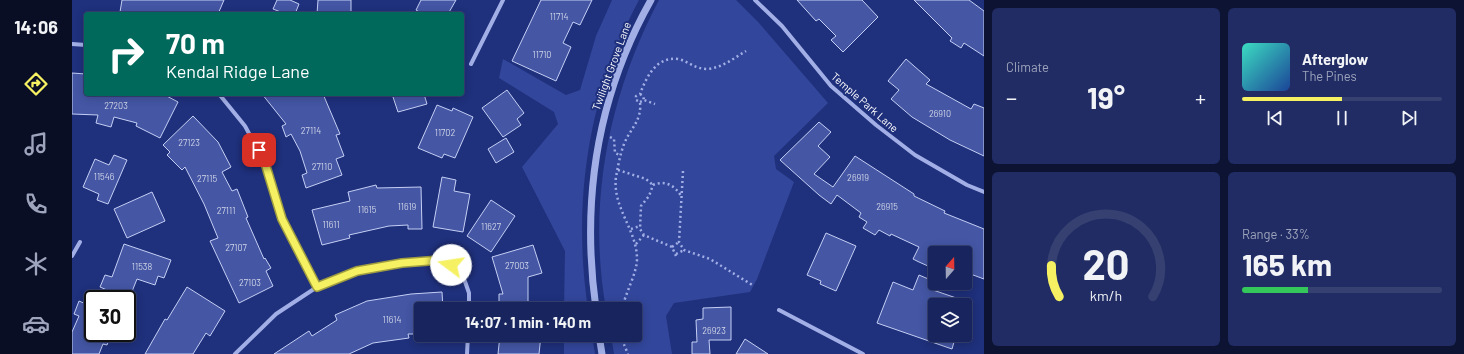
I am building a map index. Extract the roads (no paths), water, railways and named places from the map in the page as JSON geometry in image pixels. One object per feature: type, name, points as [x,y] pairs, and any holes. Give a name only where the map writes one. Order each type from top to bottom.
[{"type":"street","points":[[471,64],[503,0]]},
{"type":"street","name":"Twilight Grove Lane","points":[[595,302],[589,232],[592,185],[602,122],[617,74],[638,22],[650,0]]},
{"type":"street","name":"Temple Park Lane","points":[[755,0],[782,26],[831,86],[876,125],[915,154],[967,185],[984,192]]},
{"type":"street","points":[[72,44],[84,45]]},
{"type":"street","points":[[221,96],[245,126],[265,163],[282,219],[317,287]]},
{"type":"street","points":[[72,256],[80,242]]},
{"type":"street","points":[[236,354],[276,314],[317,287],[357,271],[402,263],[441,260],[460,270],[469,293],[469,302]]},
{"type":"street","points":[[779,310],[864,354]]},
{"type":"street","points":[[467,354],[468,342]]},
{"type":"street","points":[[601,342],[602,354]]}]
